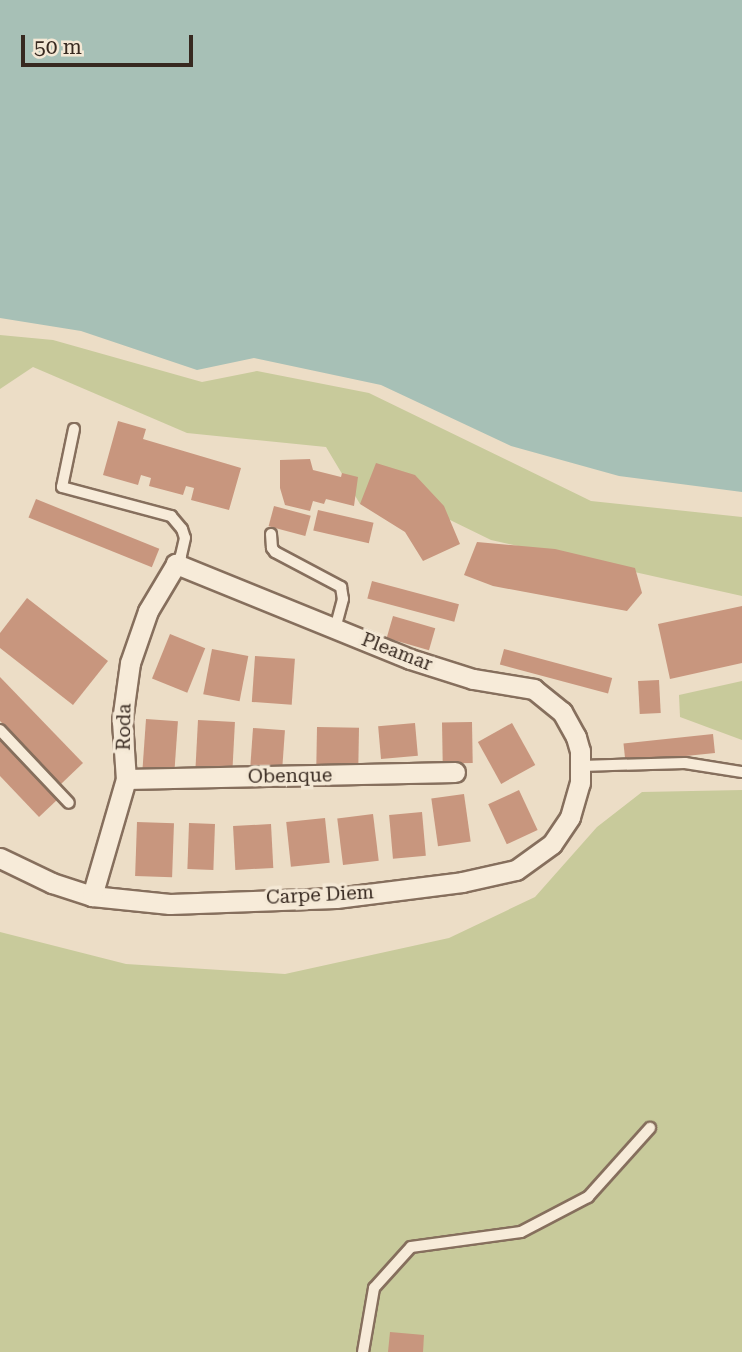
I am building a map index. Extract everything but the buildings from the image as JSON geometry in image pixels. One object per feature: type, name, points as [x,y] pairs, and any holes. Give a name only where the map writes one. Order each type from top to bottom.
[{"type":"street","name":"Pleamar","points":[[176,564],[410,659],[472,679],[534,689],[554,703],[570,724],[576,737],[581,766]]},
{"type":"street","name":"Roda","points":[[92,896],[126,779],[122,721],[130,663],[148,611],[176,564]]},
{"type":"street","name":"Carpe Diem","points":[[0,858],[52,883],[92,896],[170,904],[337,898],[463,882],[516,870],[541,854],[561,832],[576,800],[581,766]]},
{"type":"street","name":"Obenque","points":[[126,779],[455,772]]},
{"type":"lane","points":[[74,429],[62,487],[171,516],[185,538],[181,556],[176,564]]},
{"type":"lane","points":[[271,534],[275,552],[341,587],[343,599],[335,628]]},
{"type":"lane","points":[[0,730],[69,803]]},
{"type":"lane","points":[[581,766],[685,763],[742,772]]},
{"type":"lane","points":[[363,1352],[374,1288],[411,1247],[520,1232],[588,1197],[650,1128]]},
{"type":"green space","points":[[0,335],[53,340],[202,382],[257,371],[369,393],[591,501],[742,517],[742,596],[491,540],[448,519],[413,480],[360,504],[326,447],[187,433],[33,367],[0,389]]},
{"type":"green space","points":[[742,681],[742,740],[680,717],[679,695]]},
{"type":"green space","points":[[742,790],[742,1352],[0,1352],[0,932],[126,964],[285,974],[449,938],[535,897],[597,827],[642,792]]},
{"type":"shaded area","points":[[0,0],[742,0],[742,492],[619,476],[511,446],[381,385],[254,358],[197,370],[81,331],[0,318]]}]
